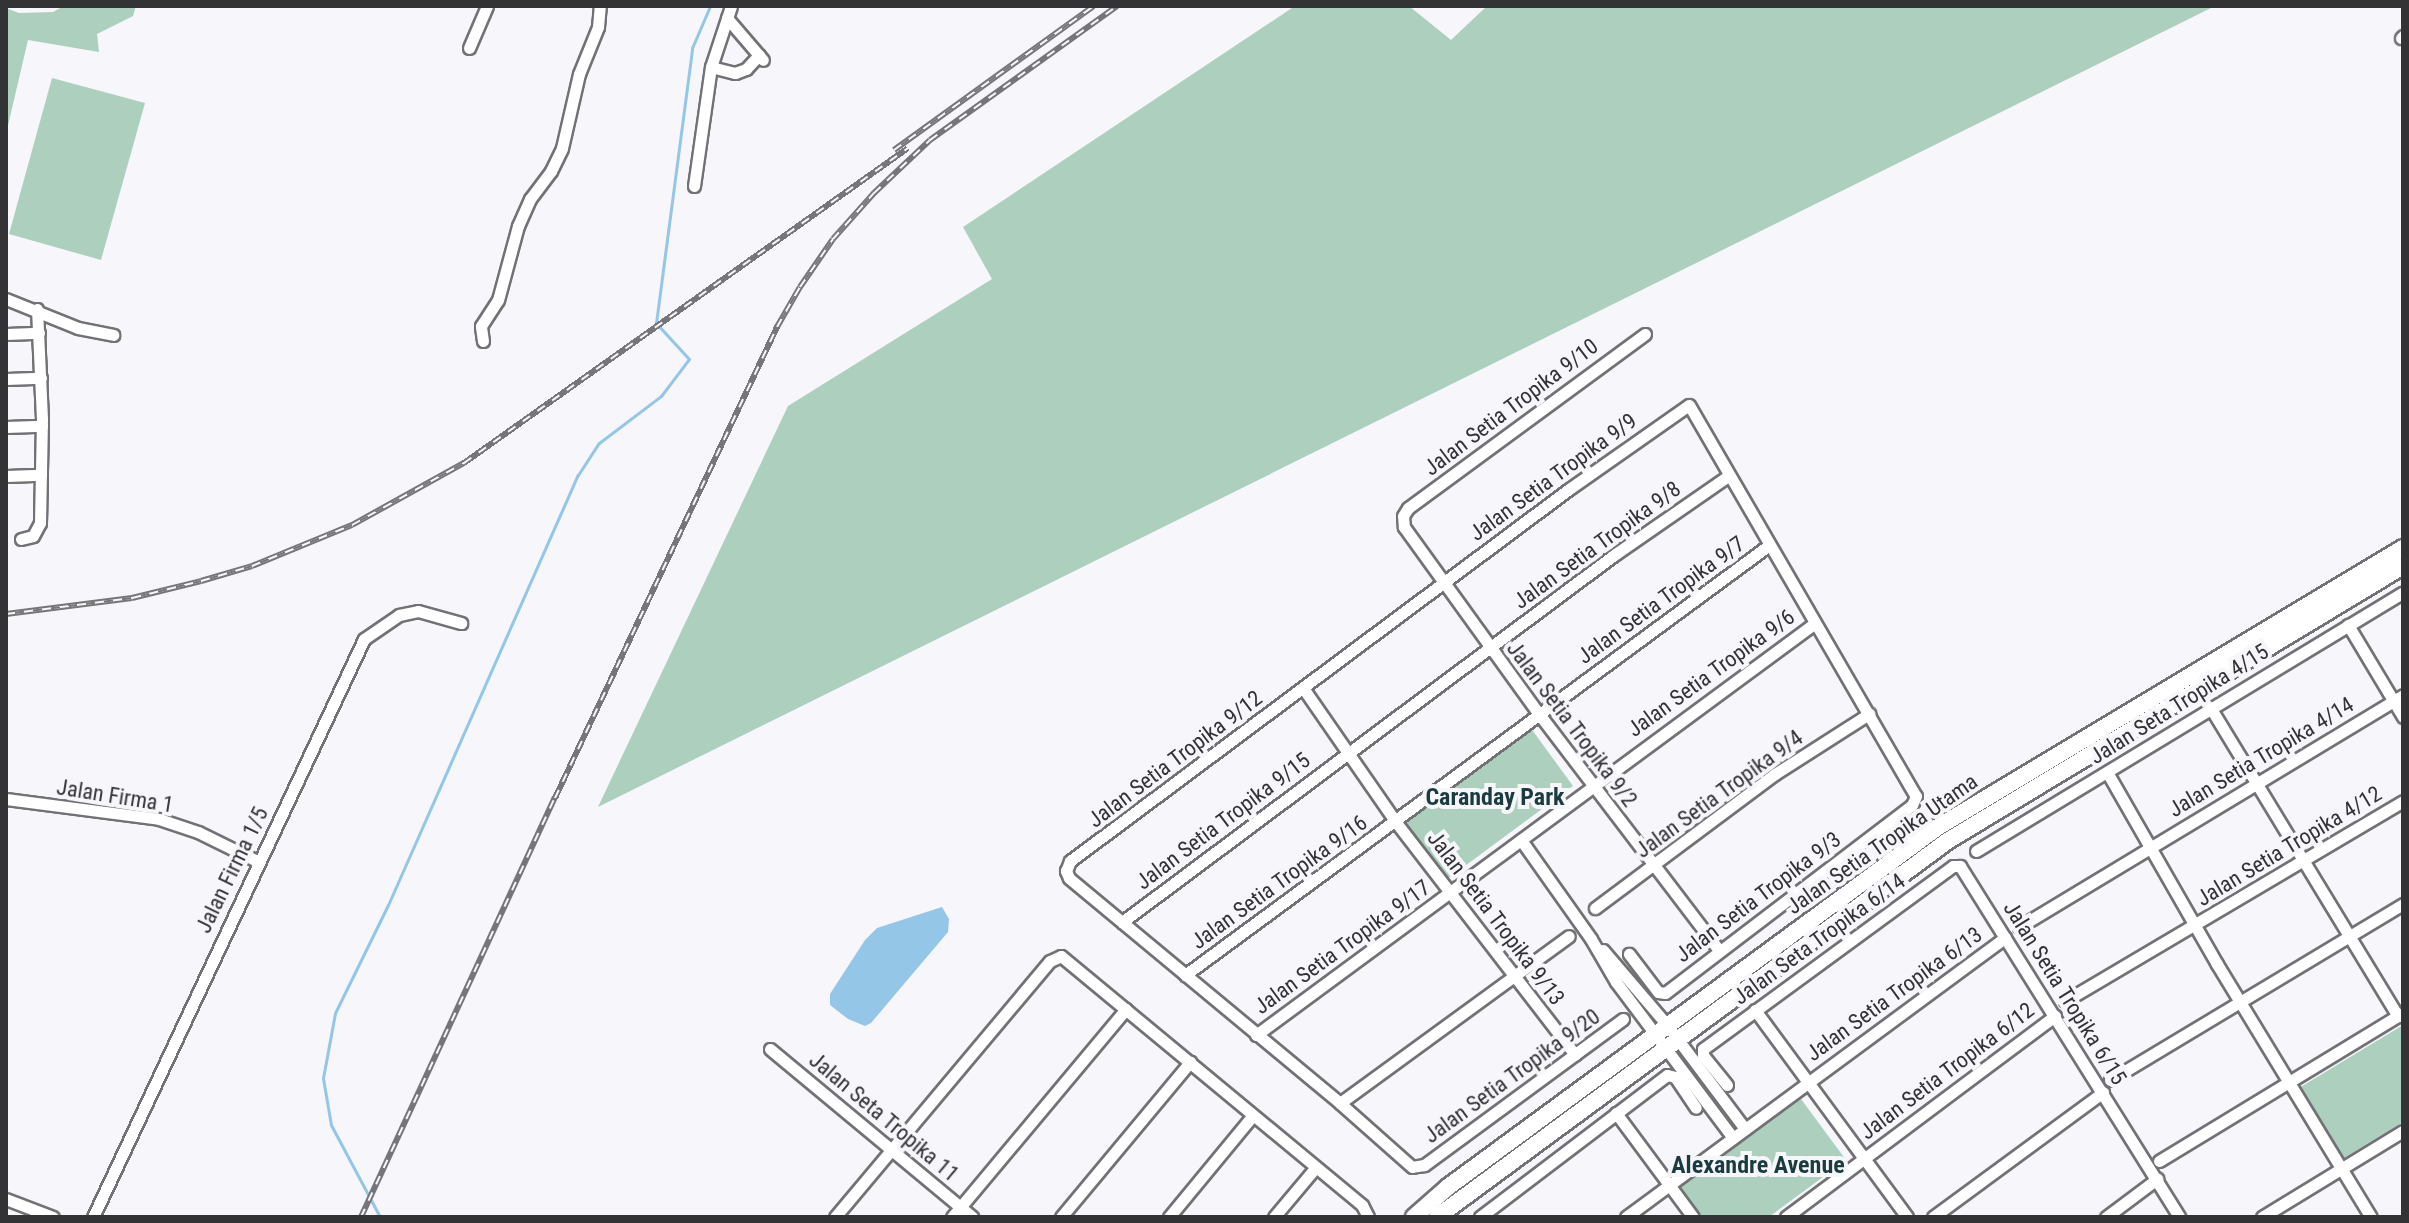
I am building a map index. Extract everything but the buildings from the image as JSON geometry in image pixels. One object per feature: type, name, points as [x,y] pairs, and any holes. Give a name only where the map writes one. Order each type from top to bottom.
[{"type":"main road","name":"Jalan Setia Tropika Utama","points":[[1414,1217],[1448,1187],[1638,1048],[1659,1018],[1938,827],[2403,548]]},
{"type":"main road","name":"Jalan Setia Tropika Utama","points":[[1437,1217],[1949,840],[2403,566]]},
{"type":"main road","points":[[1457,1217],[1464,1196]]},
{"type":"street","points":[[469,48],[487,6]]},
{"type":"street","points":[[483,341],[481,326],[498,300],[518,226],[562,148],[579,74],[598,27],[600,6]]},
{"type":"street","points":[[711,67],[735,73],[761,58],[729,12]]},
{"type":"street","points":[[694,186],[711,67],[729,12]]},
{"type":"street","points":[[6,299],[78,328],[113,335]]},
{"type":"street","points":[[21,539],[33,536],[39,527],[42,426],[37,309]]},
{"type":"street","points":[[6,334],[39,333]]},
{"type":"street","name":"Jalan Setia Tropika 9/10","points":[[1403,516],[1408,508],[1645,334]]},
{"type":"street","points":[[6,379],[41,378]]},
{"type":"street","name":"Jalan Setia Tropika 9/9","points":[[1303,688],[1689,405],[1728,476]]},
{"type":"street","points":[[6,427],[42,426]]},
{"type":"street","points":[[6,476],[41,475]]},
{"type":"street","points":[[1728,476],[1869,714]]},
{"type":"street","name":"Jalan Setia Tropika 9/8","points":[[1348,753],[1728,476]]},
{"type":"street","name":"Jalan Setia Tropika 9/2","points":[[1403,516],[1404,527],[1443,583],[1719,950]]},
{"type":"street","name":"Jalan Setia Tropika 9/7","points":[[1395,821],[1768,546]]},
{"type":"street","name":"Jalan Seta Tropika 4/15","points":[[1976,851],[2403,592]]},
{"type":"street","name":"Jalan Firma 1/5","points":[[93,1217],[364,639],[399,615],[418,611],[461,623]]},
{"type":"street","name":"Jalan Setia Tropika 9/6","points":[[1521,840],[1592,784],[1815,623]]},
{"type":"street","points":[[2348,625],[2398,698],[2403,717]]},
{"type":"street","name":"Jalan Setia Tropika 9/13","points":[[1303,688],[1395,821],[1453,892],[1575,1055]]},
{"type":"street","name":"Jalan Setia Tropika 9/12","points":[[1122,922],[1069,878],[1066,871],[1070,861],[1303,688]]},
{"type":"street","name":"Jalan Setia Tropika 4/14","points":[[2019,927],[2398,698]]},
{"type":"street","points":[[2159,1161],[2400,1015],[2210,707]]},
{"type":"street","name":"Jalan Setia Tropika 9/3","points":[[1629,954],[1663,994],[1912,805],[1916,796],[1869,714]]},
{"type":"street","name":"Jalan Setia Tropika 9/4","points":[[1595,908],[1656,866],[1775,774],[1869,714]]},
{"type":"street","name":"Jalan Setia Tropika 9/15","points":[[1122,922],[1348,753]]},
{"type":"street","points":[[2107,772],[2194,925],[2371,1217]]},
{"type":"street","name":"Jalan Firma 1","points":[[6,799],[159,819],[198,832],[259,862]]},
{"type":"street","name":"Jalan Setia Tropika 4/12","points":[[2065,1001],[2403,801]]},
{"type":"street","name":"Jalan Setia Tropika 9/16","points":[[1185,975],[1395,821]]},
{"type":"street","points":[[1521,840],[1635,1007],[1659,1018]]},
{"type":"street","name":"Jalan Setia Tropika 9/17","points":[[1256,1035],[1521,840]]},
{"type":"street","name":"Jalan Seta Tropika 6/14","points":[[1727,1085],[1702,1052],[1953,866],[1963,869]]},
{"type":"street","name":"Jalan Setia Tropika 6/15","points":[[1963,869],[2179,1217]]},
{"type":"street","points":[[2110,1080],[2403,904]]},
{"type":"street","points":[[1122,922],[1340,1103],[1569,936]]},
{"type":"street","name":"Jalan Setia Tropika 6/13","points":[[1626,1217],[2005,938]]},
{"type":"street","points":[[1591,939],[1659,1018],[1694,1083],[1733,1138]]},
{"type":"street","points":[[835,1217],[1055,958],[1067,958],[1362,1205],[1368,1217]]},
{"type":"street","points":[[1635,1007],[1659,1018]]},
{"type":"street","points":[[956,1212],[1126,1009]]},
{"type":"street","points":[[1755,1010],[1907,1217]]},
{"type":"street","name":"Jalan Setia Tropika 6/12","points":[[1786,1217],[2055,1016]]},
{"type":"street","name":"Jalan Setia Tropika 9/20","points":[[1340,1103],[1406,1163],[1412,1167],[1424,1165],[1623,1019]]},
{"type":"street","points":[[1673,1043],[1706,1075],[1745,1129]]},
{"type":"street","name":"Jalan Seta Tropika 11","points":[[770,1049],[892,1149],[956,1212],[972,1217]]},
{"type":"street","points":[[1061,1217],[1190,1062]]},
{"type":"street","points":[[1481,1215],[1670,1074],[1696,1108]]},
{"type":"street","points":[[1694,1083],[1706,1075]]},
{"type":"street","points":[[1933,1217],[2103,1092]]},
{"type":"street","points":[[1616,1113],[1693,1217]]},
{"type":"street","points":[[1169,1217],[1253,1115]]},
{"type":"street","points":[[2262,1217],[2403,1131]]},
{"type":"street","points":[[1274,1217],[1316,1167]]},
{"type":"street","points":[[2106,1217],[2157,1179]]},
{"type":"street","points":[[6,1199],[53,1217]]},
{"type":"green space","points":[[64,6],[136,6],[133,16],[97,34],[99,52],[28,40],[6,134],[6,8],[19,13],[53,12]]},
{"type":"green space","points":[[1295,6],[1409,6],[1451,40],[1487,6],[2215,6],[598,807],[788,406],[992,279],[963,227]]},
{"type":"green space","points":[[52,78],[145,103],[101,260],[9,234]]},
{"type":"green space","name":"Caranday Park","points":[[1530,727],[1573,786],[1446,880],[1403,820]]},
{"type":"green space","points":[[2403,1025],[2403,1122],[2342,1159],[2299,1088]]},
{"type":"green space","name":"Alexandre Avenue","points":[[1801,1099],[1846,1160],[1769,1217],[1702,1217],[1681,1187]]},
{"type":"water","points":[[942,907],[949,919],[948,932],[871,1023],[865,1026],[848,1019],[830,1005],[830,994],[865,940],[877,928]]},
{"type":"waterway","points":[[380,1217],[331,1125],[323,1078],[335,1013],[388,905],[578,475],[599,443],[661,396],[689,359],[656,323],[692,48],[710,6]]},
{"type":"railway","points":[[894,150],[1094,6]]},
{"type":"railway","points":[[361,1217],[777,327],[800,287],[833,239],[874,193],[930,140],[1117,6]]},
{"type":"railway","points":[[6,614],[132,598],[201,581],[252,566],[352,525],[464,463],[908,148]]},
{"type":"district","name":"Caranday Park","points":[[1495,798]]},
{"type":"district","name":"Alexandre Avenue","points":[[1758,1166]]}]
